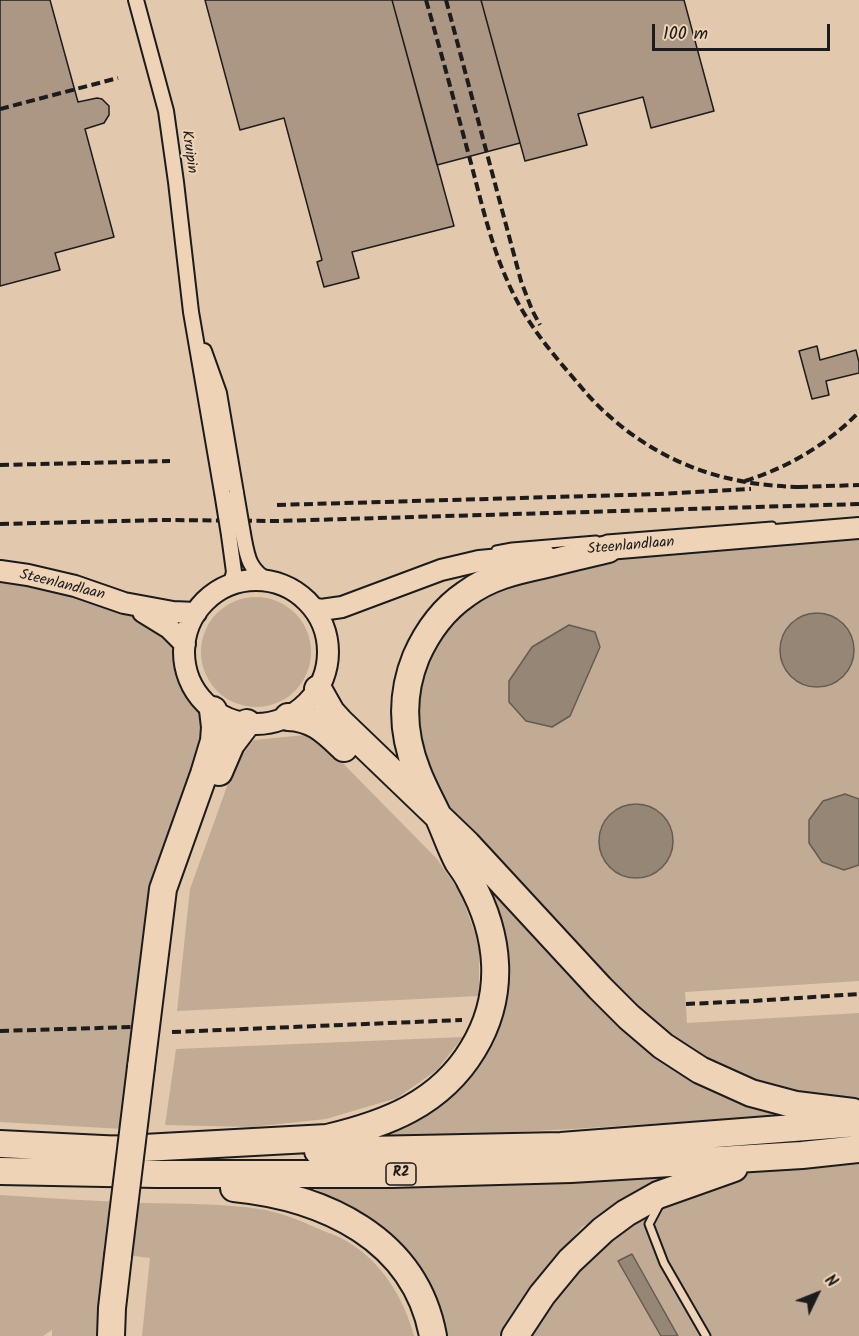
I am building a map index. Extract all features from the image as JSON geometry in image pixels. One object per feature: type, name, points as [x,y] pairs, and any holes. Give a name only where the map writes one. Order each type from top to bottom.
[{"type":"highway","points":[[107,1150],[327,1138],[357,1131],[411,1109],[436,1092],[454,1075],[483,1033],[491,1008],[495,980],[494,951],[488,925],[470,881],[457,860],[417,772],[409,747],[404,717],[405,694],[412,668],[421,644],[432,626],[466,594],[512,571],[608,549]]},
{"type":"highway","points":[[318,689],[327,706],[340,722],[500,879],[600,988],[663,1046],[700,1070],[751,1093],[796,1105],[859,1113]]},
{"type":"highway","points":[[123,1336],[125,1256],[147,1067],[163,889],[214,741],[216,727],[213,710]]},
{"type":"highway","points":[[288,717],[307,719],[324,729],[440,840],[457,860]]},
{"type":"highway","points":[[147,1067],[177,891],[224,758],[231,744],[247,723]]},
{"type":"highway","name":"R2","points":[[0,1144],[107,1150],[244,1153],[561,1146],[859,1123]]},
{"type":"highway","name":"R2","points":[[0,1171],[156,1174],[391,1174],[571,1169],[802,1155],[859,1149]]},
{"type":"highway","points":[[515,1336],[542,1295],[570,1261],[603,1230],[626,1213],[658,1195],[739,1166],[802,1155]]},
{"type":"highway","points":[[0,1176],[75,1182],[225,1187],[263,1191],[300,1200],[356,1225],[375,1237],[396,1259],[412,1281],[426,1310],[433,1336]]},
{"type":"highway","points":[[111,1336],[112,1308],[125,1256]]},
{"type":"main road","name":"Steenlandlaan","points":[[314,608],[321,610],[342,607],[441,570],[479,561],[859,528]]},
{"type":"main road","name":"Steenlandlaan","points":[[0,571],[75,586],[124,603],[173,612],[196,613]]},
{"type":"main road","points":[[249,580],[269,581],[298,593],[314,608],[327,639],[328,656],[325,673],[318,689],[305,705],[288,717],[268,723],[247,723],[213,710],[202,699],[187,673],[184,659],[185,644],[196,613],[217,591],[249,580]]},
{"type":"main road","name":"Steenlandlaan","points":[[327,639],[335,628],[349,616],[406,584]]},
{"type":"main road","name":"Steenlandlaan","points":[[124,603],[175,632],[185,644]]},
{"type":"street","name":"Kruipin","points":[[136,0],[166,111],[191,312],[236,534]]},
{"type":"street","points":[[236,534],[250,565],[269,581]]},
{"type":"street","points":[[231,585],[236,534]]},
{"type":"lane","points":[[458,558],[512,547],[783,525]]},
{"type":"lane","points":[[406,584],[437,562]]},
{"type":"lane","points":[[666,1192],[649,1224],[664,1263],[706,1336]]},
{"type":"shaded area","points":[[859,539],[859,799],[845,794],[809,820],[809,843],[822,862],[844,870],[859,865],[859,981],[685,992],[687,1023],[859,1013],[859,1100],[799,1095],[747,1081],[713,1066],[668,1037],[637,1009],[449,811],[428,768],[420,744],[416,717],[422,671],[432,650],[454,619],[472,603],[515,582],[609,560]],"holes":[[[818,612],[853,639],[853,662],[839,681],[817,688],[794,680],[781,638],[795,619]],[[600,647],[570,716],[552,726]],[[637,803],[659,811],[672,830],[672,853],[658,872],[636,879],[614,871],[600,852],[600,829],[614,810]]]},
{"type":"shaded area","points":[[0,579],[73,594],[121,610],[159,630],[176,646],[176,659],[186,691],[196,705],[206,713],[207,727],[128,1066],[123,1129],[0,1122]]},
{"type":"shaded area","points":[[256,597],[277,601],[295,613],[307,631],[311,652],[307,673],[295,691],[277,703],[256,707],[235,703],[217,691],[205,673],[201,652],[205,631],[217,613],[235,601]]},
{"type":"shaded area","points":[[817,613],[831,616],[843,624],[851,636],[854,650],[851,664],[843,676],[831,684],[817,687],[803,684],[791,676],[783,664],[780,650],[783,636],[791,624],[803,616]]},
{"type":"shaded area","points":[[569,625],[595,632],[600,647],[570,716],[552,727],[526,721],[509,702],[509,681],[532,647]]},
{"type":"shaded area","points":[[305,735],[326,746],[437,859],[461,894],[479,945],[479,996],[177,1011],[190,889],[239,753],[254,740]]},
{"type":"shaded area","points":[[845,794],[859,799],[859,865],[844,870],[822,862],[809,843],[809,820],[823,801]]},
{"type":"shaded area","points":[[636,804],[650,807],[662,815],[670,827],[673,841],[670,855],[662,867],[650,875],[636,878],[622,875],[610,867],[602,855],[599,841],[602,827],[610,815],[622,807]]},
{"type":"shaded area","points":[[480,874],[640,1040],[789,1115],[375,1139],[444,1100],[501,1001]]},
{"type":"shaded area","points":[[463,1037],[437,1070],[397,1098],[326,1119],[251,1127],[165,1125],[176,1049]]},
{"type":"shaded area","points":[[859,1158],[859,1336],[678,1336],[631,1254],[619,1262],[661,1336],[525,1336],[549,1300],[630,1219],[741,1174],[803,1163]]},
{"type":"shaded area","points":[[667,1177],[582,1227],[530,1287],[499,1336],[444,1336],[444,1328],[413,1257],[370,1220],[315,1189]]},
{"type":"shaded area","points":[[0,1195],[244,1207],[267,1210],[289,1217],[345,1240],[371,1260],[398,1295],[414,1336],[142,1336],[150,1258],[101,1252],[107,1255],[100,1336],[52,1336],[52,1330],[43,1336],[0,1336]]},
{"type":"shaded area","points":[[632,1254],[678,1336],[661,1336],[618,1261]]},
{"type":"building","points":[[0,0],[50,0],[78,102],[97,98],[102,99],[109,106],[109,115],[104,123],[85,129],[114,237],[55,253],[60,270],[0,286]]},
{"type":"building","points":[[205,0],[392,0],[454,226],[352,252],[359,278],[324,287],[317,262],[322,260],[284,118],[240,130]]},
{"type":"building","points":[[392,0],[481,0],[520,143],[437,165]]},
{"type":"building","points":[[481,0],[684,0],[714,111],[651,128],[643,97],[578,114],[587,145],[525,161]]},
{"type":"building","points":[[817,346],[820,360],[856,350],[859,373],[826,381],[829,395],[812,399],[799,351]]},
{"type":"railway","points":[[426,0],[496,252],[520,306],[552,352],[607,414],[629,432],[675,460],[725,478],[779,486],[807,487]]},
{"type":"railway","points":[[446,0],[521,281],[540,325]]},
{"type":"railway","points":[[0,109],[118,78]]},
{"type":"railway","points":[[745,481],[761,476],[806,454],[847,424],[859,412]]},
{"type":"railway","points":[[0,465],[170,461]]},
{"type":"railway","points":[[799,487],[859,485]]},
{"type":"railway","points":[[277,505],[659,494],[751,489]]},
{"type":"railway","points":[[0,524],[162,520],[277,521],[859,504]]},
{"type":"railway","points":[[686,1004],[859,994]]},
{"type":"railway","points":[[172,1032],[462,1020]]},
{"type":"railway","points":[[0,1031],[132,1027]]}]
